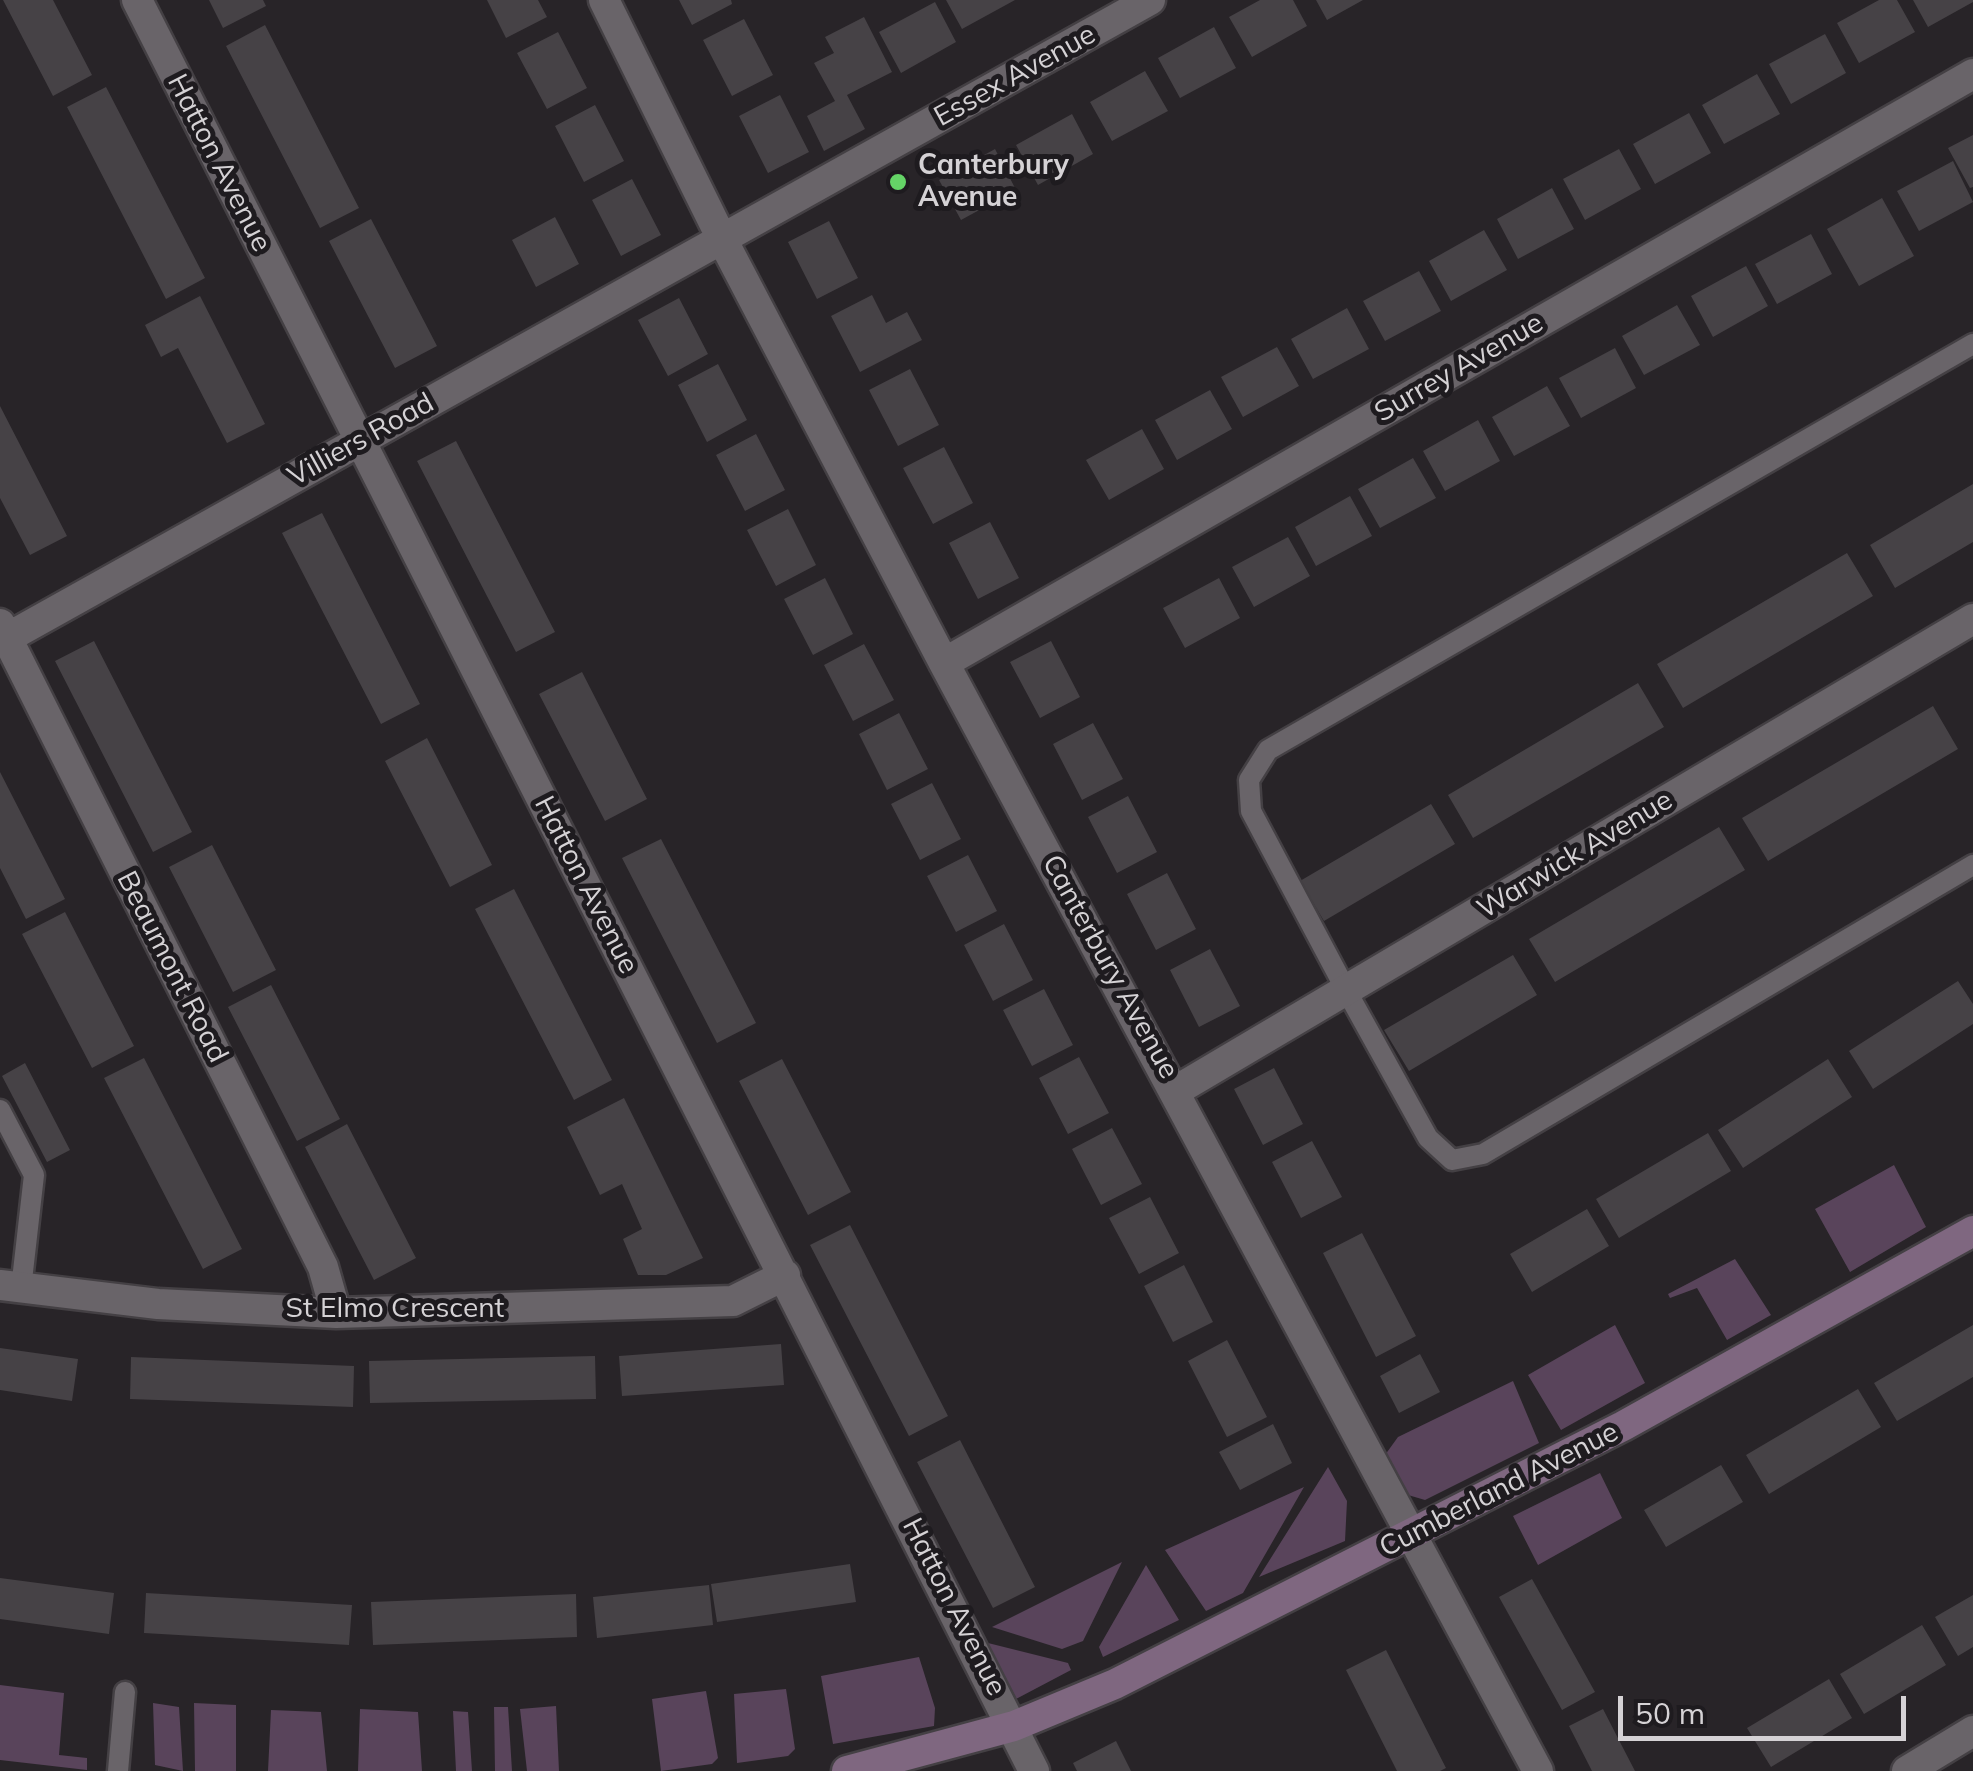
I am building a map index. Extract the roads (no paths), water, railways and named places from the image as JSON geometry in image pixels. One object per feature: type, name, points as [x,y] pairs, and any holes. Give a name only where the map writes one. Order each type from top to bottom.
[{"type":"street","name":"Hatton Avenue","points":[[138,0],[1034,1771]]},
{"type":"street","name":"Canterbury Avenue","points":[[604,0],[723,241],[944,663],[1177,1090],[1538,1771]]},
{"type":"street","name":"Essex Avenue","points":[[723,241],[1150,0]]},
{"type":"street","name":"Surrey Avenue","points":[[944,663],[1973,74]]},
{"type":"street","name":"Villiers Road","points":[[2,635],[723,241]]},
{"type":"street","name":"Warwick Avenue","points":[[1177,1090],[1973,619]]},
{"type":"street","name":"Beaumont Road","points":[[2,635],[323,1267],[336,1312]]},
{"type":"street","name":"Cumberland Avenue","points":[[847,1771],[1014,1726],[1115,1684],[1414,1536],[1641,1416],[1973,1231]]},
{"type":"street","name":"St Elmo Crescent","points":[[10,1287],[158,1304],[336,1312],[733,1301],[785,1275]]},
{"type":"street","points":[[1906,1771],[1973,1731]]},
{"type":"lane","points":[[1973,344],[1268,750],[1249,780],[1251,811],[1346,990],[1428,1138],[1452,1160],[1483,1154],[1973,864]]},
{"type":"lane","points":[[0,1110],[34,1175],[10,1287]]},
{"type":"lane","points":[[118,1771],[125,1692]]},
{"type":"place","name":"Canterbury Avenue","points":[[898,182]]}]
